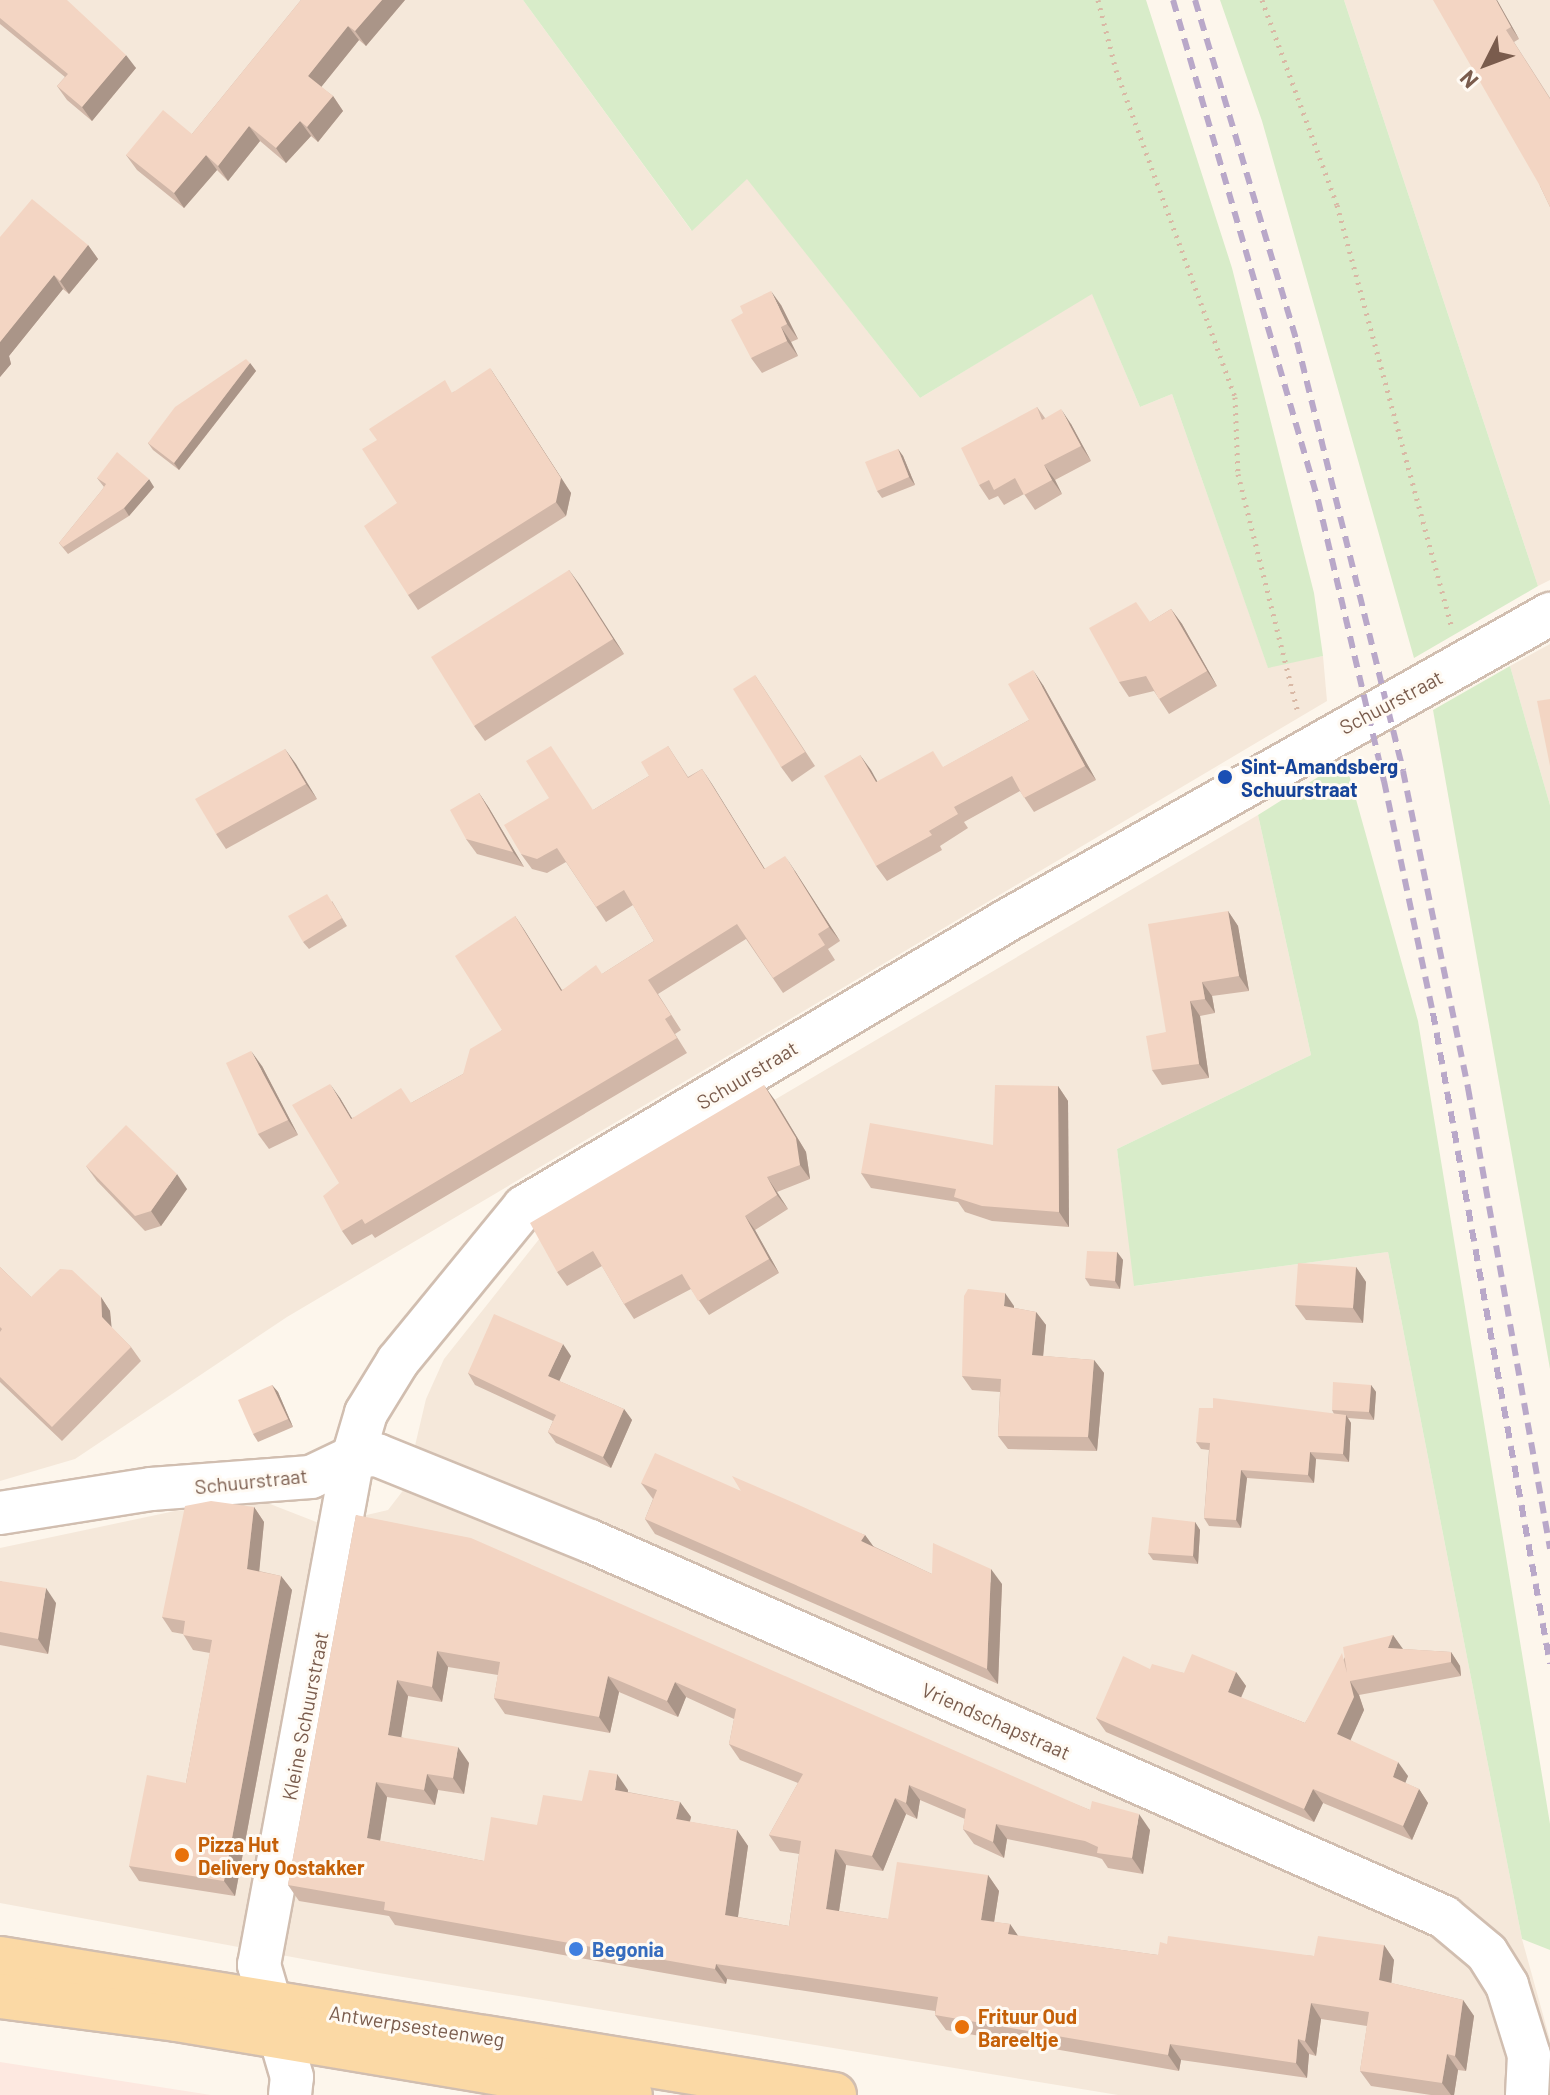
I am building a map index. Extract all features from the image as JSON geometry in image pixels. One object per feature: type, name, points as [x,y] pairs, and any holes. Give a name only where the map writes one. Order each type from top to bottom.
[{"type":"main road","name":"Antwerpsesteenweg","points":[[0,1959],[630,2095]]},
{"type":"main road","name":"Antwerpsesteenweg","points":[[0,1996],[274,2019],[834,2095]]},
{"type":"street","name":"Schuurstraat","points":[[0,1513],[151,1489],[311,1477],[353,1457],[366,1413],[398,1361],[524,1207],[1307,747],[1550,614]]},
{"type":"street","name":"Vriendschapstraat","points":[[353,1457],[377,1455],[590,1541],[1444,1917],[1487,1953],[1507,1985],[1529,2055],[1527,2095]]},
{"type":"street","name":"Kleine Schuurstraat","points":[[290,2095],[292,2077],[259,1965],[353,1457]]},
{"type":"path","points":[[1098,0],[1116,70],[1235,397],[1238,474],[1307,747]]},
{"type":"path","points":[[1262,0],[1337,205],[1462,664]]},
{"type":"shaded area","points":[[0,0],[523,0],[691,230],[747,178],[920,398],[1092,293],[1140,407],[1172,394],[1268,667],[1323,656],[1327,701],[287,1317],[75,1459],[0,1481]]},
{"type":"shaded area","points":[[1344,0],[1550,0],[1550,580],[1538,586]]},
{"type":"shaded area","points":[[1550,644],[1550,805],[1510,666]]},
{"type":"shaded area","points":[[1258,815],[1311,1055],[1117,1149],[1135,1286],[1388,1252],[1522,1939],[1550,2040],[1550,2095],[1118,2095],[379,1973],[0,1903],[0,1548],[175,1511],[265,1502],[324,1525],[388,1510],[405,1488],[426,1399],[444,1359],[540,1238]]},
{"type":"shaded area","points":[[0,2062],[211,2095],[0,2095]]},
{"type":"green space","points":[[523,0],[1146,0],[1232,268],[1314,593],[1323,656],[1268,668],[1172,394],[1140,407],[1092,294],[920,398],[747,179],[692,231]]},
{"type":"green space","points":[[1220,0],[1344,0],[1538,586],[1414,658],[1262,121]]},
{"type":"green space","points":[[1510,666],[1550,805],[1550,1369],[1433,710]]},
{"type":"green space","points":[[1345,760],[1418,1021],[1550,1824],[1550,1950],[1522,1939],[1388,1252],[1134,1286],[1117,1149],[1311,1055],[1258,815]]},
{"type":"building","points":[[0,0],[67,0],[126,55],[82,107],[57,86],[68,74],[0,18]]},
{"type":"building","points":[[301,0],[382,0],[355,31],[348,26],[308,76],[333,96],[307,127],[300,121],[276,148],[249,126],[218,166],[206,155],[174,193],[126,155],[163,110],[192,134]]},
{"type":"building","points":[[1433,0],[1496,0],[1511,27],[1506,30],[1550,99],[1550,207],[1540,186]]},
{"type":"building","points":[[32,199],[88,245],[60,281],[54,275],[0,342],[0,237]]},
{"type":"building","points":[[771,291],[787,324],[781,327],[787,341],[751,358],[731,320],[743,313],[740,306]]},
{"type":"building","points":[[246,359],[250,363],[174,463],[148,443],[175,407]]},
{"type":"building","points":[[490,368],[561,478],[556,502],[408,595],[364,526],[397,503],[362,449],[377,440],[369,429],[445,380],[452,393]]},
{"type":"building","points":[[1037,407],[1042,420],[1061,409],[1081,446],[1044,465],[1052,480],[1024,495],[1015,478],[994,490],[989,480],[979,485],[961,448]]},
{"type":"building","points":[[898,449],[909,477],[877,491],[865,462]]},
{"type":"building","points":[[117,452],[149,479],[124,508],[63,547],[59,543],[106,484],[97,478]]},
{"type":"building","points":[[569,570],[613,639],[474,726],[431,657]]},
{"type":"building","points":[[1136,602],[1150,622],[1171,609],[1207,671],[1159,699],[1146,676],[1119,682],[1089,628]]},
{"type":"building","points":[[1033,670],[1085,766],[1024,798],[1012,776],[954,807],[958,814],[929,831],[932,835],[876,866],[824,776],[860,755],[876,782],[933,751],[943,767],[1029,720],[1008,684]]},
{"type":"building","points":[[755,675],[805,752],[781,767],[733,689]]},
{"type":"building","points":[[1550,699],[1550,766],[1537,701]]},
{"type":"building","points":[[551,746],[593,810],[649,776],[641,762],[668,746],[688,778],[702,769],[764,869],[785,856],[829,927],[818,934],[825,945],[773,978],[737,924],[648,980],[671,1015],[665,1019],[677,1038],[365,1224],[362,1219],[342,1231],[323,1196],[339,1183],[292,1105],[330,1084],[351,1119],[401,1088],[411,1103],[463,1074],[470,1049],[502,1030],[455,956],[515,916],[561,991],[596,965],[602,974],[654,941],[624,890],[596,907],[557,848],[537,859],[521,854],[504,825],[549,798],[526,761]]},
{"type":"building","points":[[285,749],[306,784],[216,834],[195,799]]},
{"type":"building","points":[[479,793],[513,852],[466,839],[450,810]]},
{"type":"building","points":[[327,894],[342,918],[303,942],[288,916]]},
{"type":"building","points":[[1228,911],[1239,976],[1202,982],[1205,999],[1190,1001],[1199,1064],[1152,1070],[1146,1036],[1166,1032],[1148,924]]},
{"type":"building","points":[[251,1051],[288,1120],[258,1134],[226,1063]]},
{"type":"building","points":[[764,1085],[796,1138],[800,1165],[767,1177],[777,1195],[745,1216],[769,1259],[698,1301],[682,1274],[624,1304],[593,1251],[557,1272],[530,1223]]},
{"type":"building","points":[[995,1085],[1058,1086],[1059,1212],[982,1206],[954,1197],[956,1189],[861,1173],[870,1123],[993,1145]]},
{"type":"building","points":[[126,1125],[177,1174],[151,1211],[135,1216],[86,1166]]},
{"type":"building","points":[[1087,1251],[1117,1252],[1115,1281],[1085,1278]]},
{"type":"building","points":[[1298,1263],[1356,1267],[1353,1308],[1295,1305]]},
{"type":"building","points":[[0,1267],[31,1297],[60,1269],[72,1270],[101,1297],[102,1317],[131,1347],[52,1427],[0,1377]]},
{"type":"building","points":[[968,1289],[1005,1293],[1004,1306],[1036,1312],[1032,1355],[1094,1360],[1088,1437],[998,1436],[1001,1379],[962,1376],[964,1296]]},
{"type":"building","points":[[494,1314],[563,1344],[548,1376],[624,1409],[603,1457],[548,1432],[556,1415],[468,1373]]},
{"type":"building","points":[[1333,1382],[1371,1385],[1369,1412],[1332,1410]]},
{"type":"building","points":[[272,1385],[288,1419],[253,1434],[238,1400]]},
{"type":"building","points":[[1213,1398],[1346,1415],[1343,1454],[1310,1452],[1308,1475],[1241,1470],[1236,1520],[1204,1518],[1210,1443],[1196,1442],[1199,1408],[1213,1408]]},
{"type":"building","points":[[655,1453],[741,1491],[732,1476],[792,1502],[865,1535],[861,1541],[932,1574],[933,1543],[991,1569],[987,1669],[645,1519],[657,1490],[641,1483]]},
{"type":"building","points":[[211,1501],[254,1507],[247,1569],[281,1576],[224,1881],[129,1866],[147,1775],[186,1783],[212,1640],[183,1635],[185,1621],[162,1617],[185,1506]]},
{"type":"building","points":[[356,1515],[471,1538],[1090,1810],[1092,1801],[1139,1814],[1132,1858],[1097,1853],[1098,1847],[1085,1841],[996,1824],[993,1842],[963,1829],[966,1809],[909,1785],[906,1803],[895,1798],[872,1856],[835,1849],[826,1909],[888,1919],[897,1862],[988,1875],[981,1920],[1010,1924],[1008,1934],[1158,1955],[1160,1942],[1167,1944],[1168,1936],[1314,1956],[1318,1936],[1384,1945],[1379,1980],[1463,2000],[1455,2056],[1447,2054],[1442,2083],[1360,2071],[1369,2012],[1311,2003],[1305,2041],[1298,2039],[1296,2063],[1170,2044],[1168,2055],[935,2015],[938,1997],[716,1964],[715,1969],[384,1910],[385,1902],[288,1885]],"holes":[[[437,1651],[500,1662],[494,1698],[599,1717],[608,1676],[667,1701],[675,1682],[736,1709],[729,1744],[803,1774],[769,1835],[801,1841],[789,1926],[725,1915],[737,1830],[676,1819],[680,1802],[615,1790],[617,1774],[589,1770],[582,1801],[543,1795],[537,1825],[491,1817],[484,1861],[367,1838],[376,1782],[424,1790],[427,1774],[453,1778],[458,1747],[388,1735],[397,1680],[432,1687]]]},
{"type":"building","points":[[1152,1517],[1195,1522],[1193,1556],[1148,1553]]},
{"type":"building","points":[[0,1581],[46,1588],[38,1639],[0,1632]]},
{"type":"building","points":[[1393,1635],[1388,1648],[1451,1652],[1451,1662],[1350,1681],[1354,1697],[1337,1734],[1398,1762],[1393,1777],[1419,1789],[1403,1826],[1313,1789],[1304,1809],[1096,1718],[1123,1656],[1150,1669],[1152,1664],[1184,1673],[1192,1654],[1236,1672],[1228,1692],[1305,1723],[1342,1653],[1347,1673],[1343,1647]]},
{"type":"railway","points":[[1173,0],[1318,500],[1384,781],[1433,1013],[1550,1664]]},
{"type":"railway","points":[[1195,0],[1297,342],[1403,771],[1468,1088],[1550,1549]]},
{"type":"place","name":"Sint-Amandsberg Schuurstraat","points":[[1225,777]]},
{"type":"place","name":"Pizza Hut Delivery Oostakker","points":[[182,1855]]},
{"type":"place","name":"Begonia","points":[[576,1949]]},
{"type":"place","name":"Frituur Oud Bareeltje","points":[[962,2027]]}]
